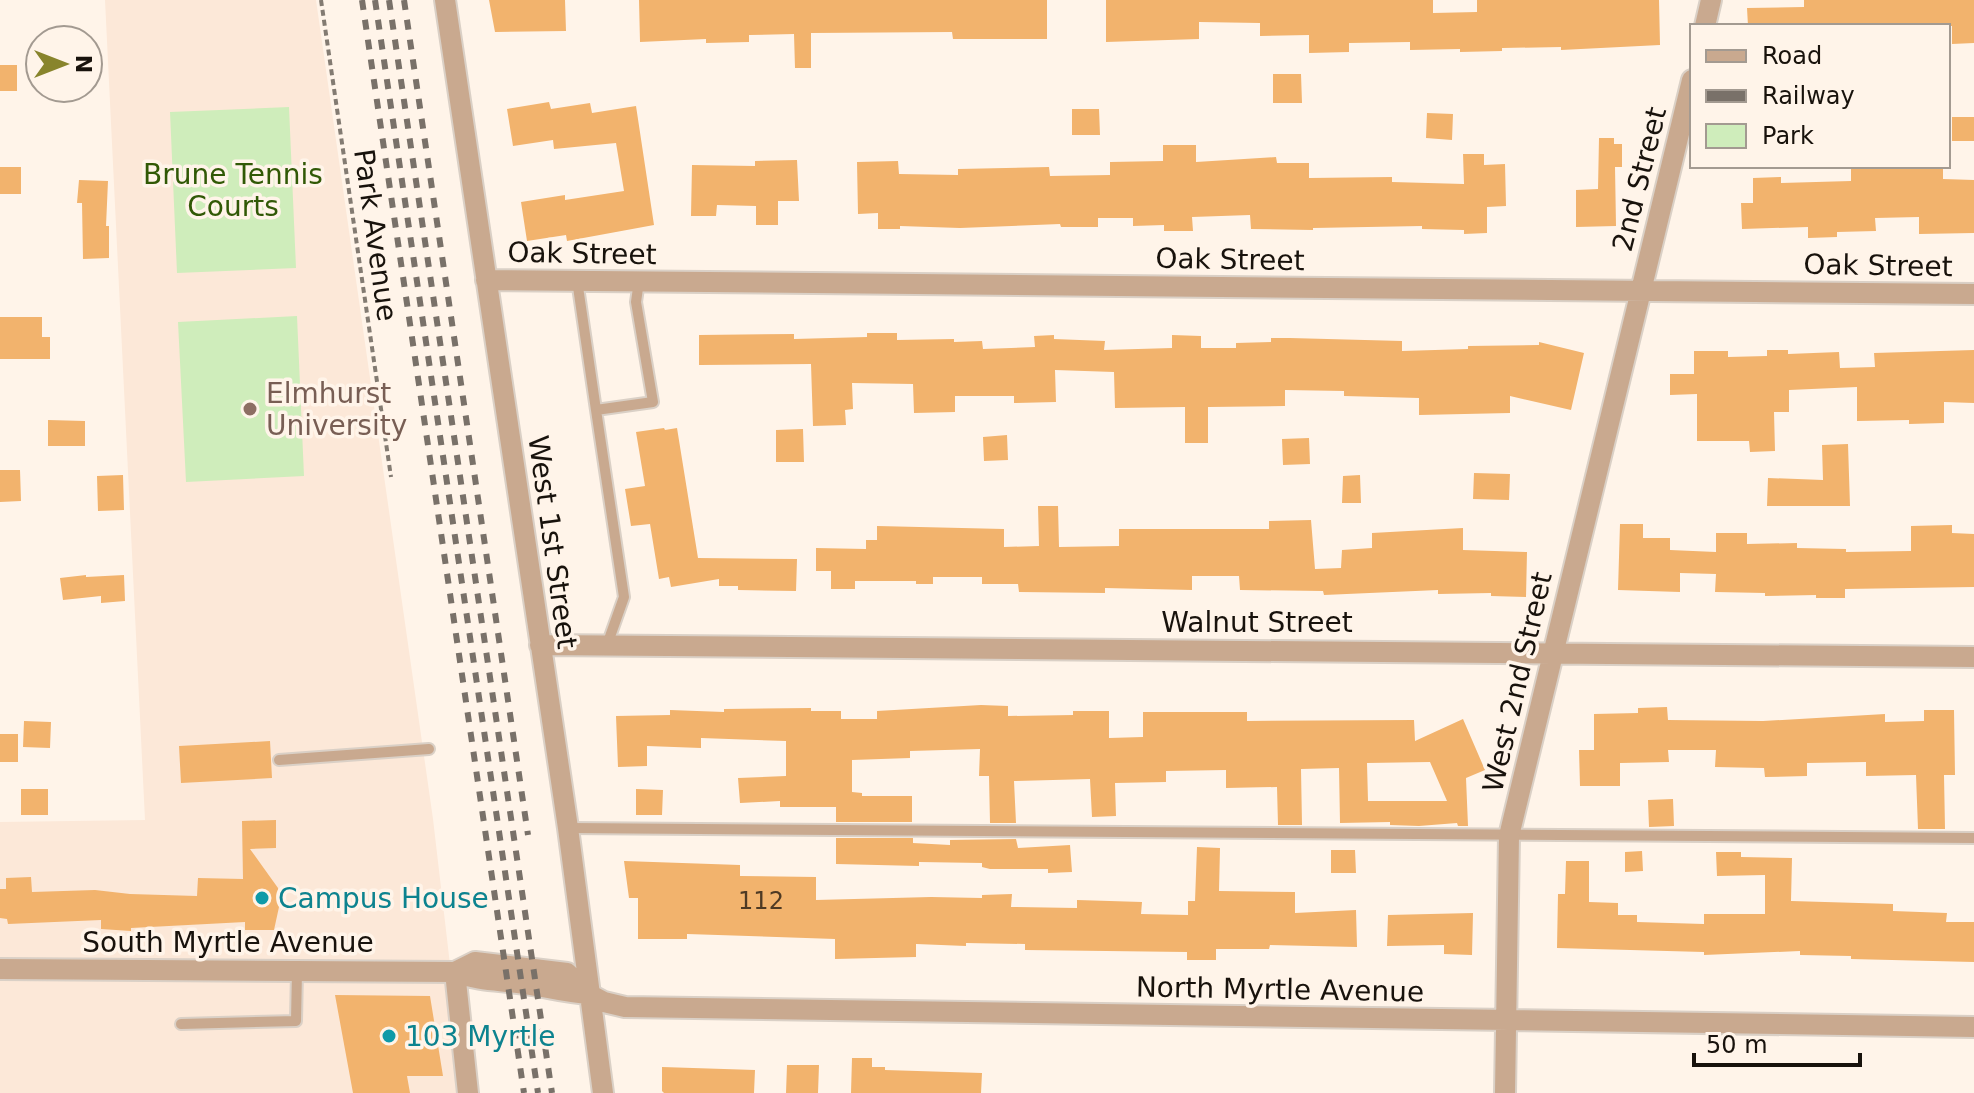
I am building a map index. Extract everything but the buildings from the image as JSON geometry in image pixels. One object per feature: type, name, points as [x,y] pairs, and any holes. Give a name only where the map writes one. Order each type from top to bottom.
[{"type":"street","name":"West 1st Street","points":[[445,0],[568,828],[603,1093]]},
{"type":"street","points":[[1705,24],[1711,0]]},
{"type":"street","name":"2nd Street","points":[[1641,291],[1690,88]]},
{"type":"street","name":"Oak Street","points":[[486,280],[1974,294]]},
{"type":"street","name":"West 2nd Street","points":[[1505,1093],[1509,836],[1641,291]]},
{"type":"street","name":"Walnut Street","points":[[540,645],[1974,657]]},
{"type":"street","name":"South Myrtle Avenue","points":[[0,969],[455,972],[478,981],[589,994]]},
{"type":"street","points":[[455,972],[468,1093]]},
{"type":"street","name":"North Myrtle Avenue","points":[[589,994],[604,1002],[625,1007],[1974,1027]]},
{"type":"lane","points":[[577,280],[624,597],[607,645]]},
{"type":"lane","points":[[596,410],[653,402],[636,302],[639,281]]},
{"type":"lane","points":[[279,760],[429,749]]},
{"type":"lane","points":[[568,828],[1974,838]]},
{"type":"lane","points":[[181,1024],[296,1021],[297,971]]},
{"type":"path","name":"Park Avenue","points":[[321,0],[391,477]]},
{"type":"shaded area","name":"Elmhurst University","points":[[105,0],[316,0],[433,819],[465,1093],[0,1093],[0,822],[145,820]]},
{"type":"green space","name":"Brune Tennis Courts","points":[[289,107],[296,268],[177,273],[170,112]]},
{"type":"green space","points":[[297,316],[304,476],[186,482],[178,322]]},
{"type":"railway","points":[[362,0],[524,1093]]},
{"type":"railway","points":[[375,0],[538,1093]]},
{"type":"railway","points":[[389,0],[552,1093]]},
{"type":"railway","points":[[404,0],[528,835]]},
{"type":"place","name":"Elmhurst University","points":[[250,409]]},
{"type":"place","name":"Campus House","points":[[262,898]]},
{"type":"place","name":"103 Myrtle","points":[[389,1036]]}]
